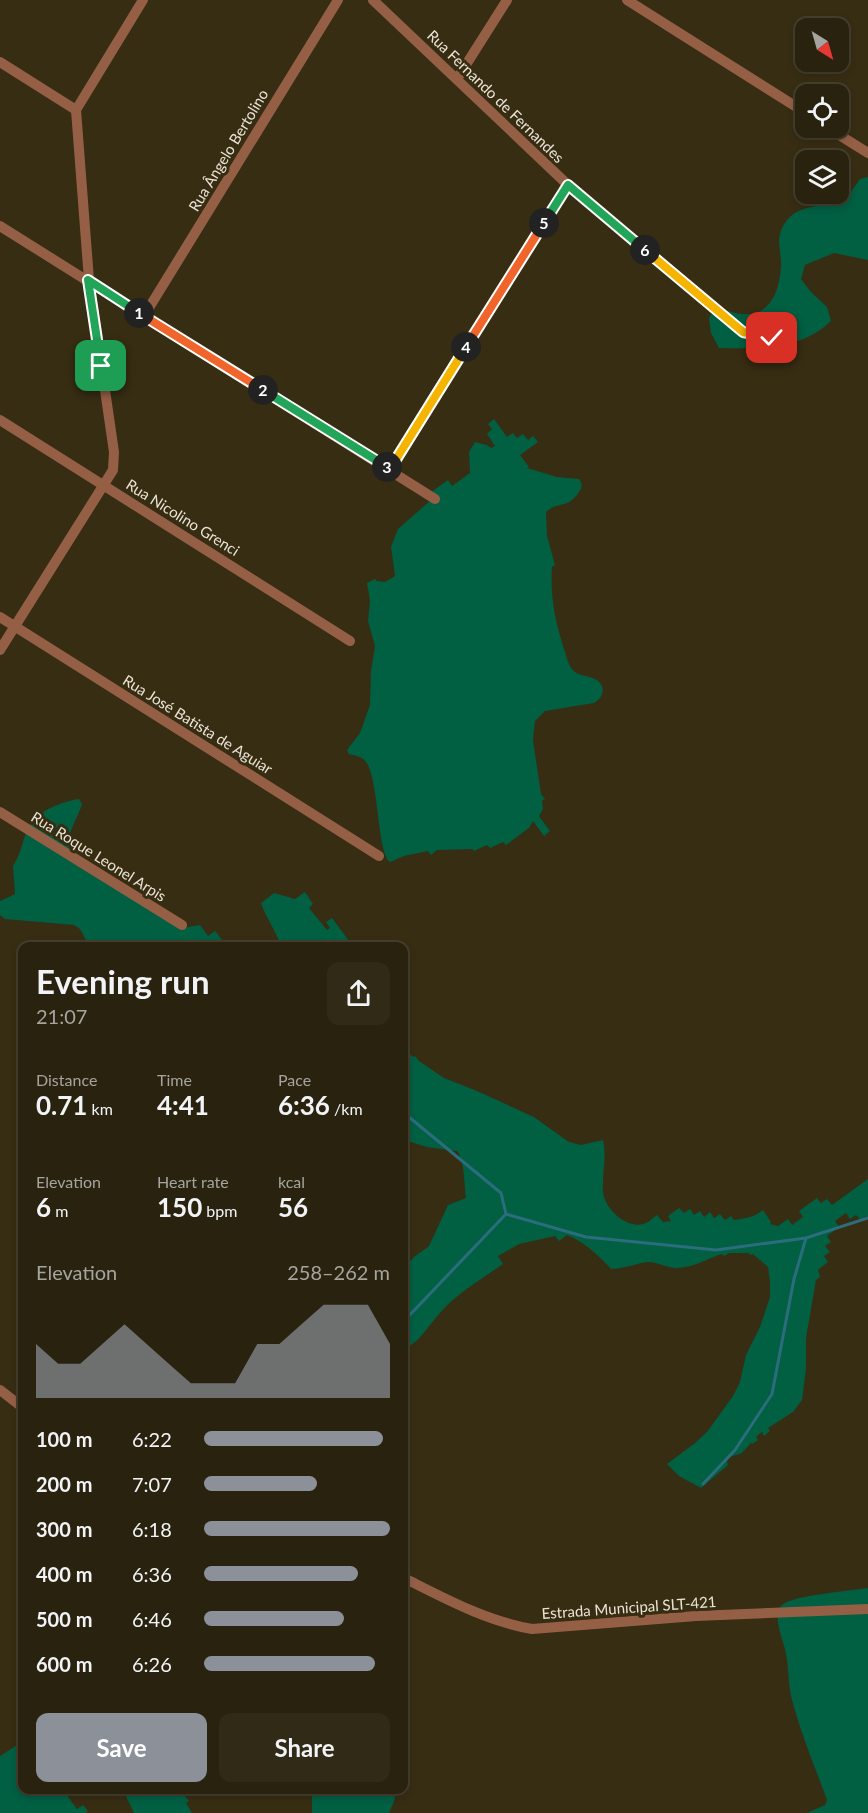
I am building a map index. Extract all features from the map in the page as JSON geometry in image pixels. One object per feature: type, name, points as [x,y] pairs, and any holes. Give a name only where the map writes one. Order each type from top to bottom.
[{"type":"street","points":[[0,650],[113,470],[114,452],[88,280],[76,110],[143,0]]},
{"type":"street","name":"Rua Ângelo Bertolino","points":[[144,316],[338,0]]},
{"type":"street","name":"Rua Fernando de Fernandes","points":[[373,0],[568,185],[743,332],[772,338]]},
{"type":"street","points":[[457,79],[507,0]]},
{"type":"street","points":[[627,0],[795,106]]},
{"type":"street","points":[[0,62],[76,110]]},
{"type":"street","points":[[844,138],[868,153]]},
{"type":"street","points":[[390,469],[568,185]]},
{"type":"street","points":[[0,226],[435,499]]},
{"type":"street","name":"Rua Nicolino Grenci","points":[[0,420],[350,641]]},
{"type":"street","name":"Rua José Batista de Aguiar","points":[[0,617],[379,856]]},
{"type":"street","name":"Rua Roque Leonel Arpis","points":[[0,812],[182,925]]},
{"type":"street","points":[[0,1390],[18,1404]]},
{"type":"street","name":"Estrada Municipal SLT-421","points":[[408,1580],[458,1605],[506,1623],[532,1629],[696,1616],[868,1610]]},
{"type":"green space","points":[[868,177],[868,260],[834,253],[805,265],[801,279],[827,307],[831,321],[819,331],[793,343],[764,348],[719,348],[711,333],[709,318],[717,306],[731,312],[754,314],[770,303],[775,294],[781,267],[780,235],[790,217],[796,212],[811,207],[849,204],[849,195],[860,179]]},
{"type":"green space","points":[[494,419],[507,437],[513,433],[517,438],[523,434],[528,440],[533,436],[538,442],[520,455],[529,467],[527,468],[557,477],[579,479],[581,483],[575,498],[546,512],[547,536],[555,565],[552,567],[554,608],[569,664],[579,674],[598,681],[603,690],[599,699],[594,703],[545,711],[535,721],[533,740],[541,794],[545,799],[542,801],[543,809],[539,816],[550,831],[544,836],[533,821],[529,828],[506,845],[503,842],[490,848],[487,845],[474,851],[472,849],[437,850],[431,855],[428,851],[404,856],[390,862],[383,845],[370,771],[364,760],[349,754],[347,750],[360,733],[370,705],[371,671],[375,646],[368,621],[370,601],[367,583],[375,579],[385,582],[395,576],[391,547],[398,529],[431,500],[430,493],[448,480],[452,486],[470,473],[469,452],[475,442],[491,448],[495,446],[487,434],[492,429],[488,424]]},
{"type":"green space","points":[[79,799],[82,804],[70,835],[69,842],[73,854],[181,928],[200,925],[208,936],[215,931],[222,940],[229,942],[87,942],[80,929],[74,925],[5,919],[0,915],[0,901],[15,894],[13,866],[29,826],[44,811]]},
{"type":"green space","points":[[305,892],[313,904],[309,908],[327,930],[330,928],[326,922],[332,918],[349,941],[279,942],[261,903],[274,893],[295,899]]},
{"type":"green space","points":[[408,1053],[444,1078],[534,1117],[569,1142],[581,1145],[603,1140],[604,1198],[618,1217],[632,1224],[646,1223],[657,1215],[663,1222],[671,1221],[668,1216],[679,1208],[684,1213],[690,1209],[694,1215],[700,1211],[704,1217],[710,1212],[714,1218],[720,1214],[725,1220],[731,1216],[734,1220],[749,1217],[763,1210],[770,1224],[778,1226],[788,1219],[792,1225],[803,1217],[799,1211],[817,1198],[821,1203],[827,1199],[832,1205],[868,1179],[868,1218],[866,1216],[861,1220],[856,1215],[850,1219],[846,1213],[835,1221],[839,1227],[827,1236],[831,1242],[825,1246],[830,1252],[824,1256],[828,1262],[818,1270],[820,1277],[816,1280],[806,1338],[806,1369],[802,1400],[793,1412],[768,1428],[770,1431],[764,1436],[762,1432],[756,1437],[758,1440],[751,1443],[742,1453],[730,1457],[727,1461],[728,1465],[701,1488],[679,1476],[667,1464],[707,1432],[733,1396],[740,1382],[746,1355],[760,1327],[770,1297],[768,1267],[753,1254],[748,1253],[729,1253],[724,1256],[722,1254],[682,1268],[649,1262],[611,1269],[586,1245],[567,1235],[559,1241],[555,1236],[519,1244],[498,1256],[503,1264],[454,1299],[408,1347],[408,1264],[429,1246],[448,1205],[466,1198],[463,1167],[457,1151],[427,1147],[408,1141]]},
{"type":"green space","points":[[868,1588],[868,1813],[807,1813],[825,1805],[827,1800],[792,1700],[786,1654],[779,1629],[779,1610],[782,1605],[798,1599]]},
{"type":"green space","points":[[18,1745],[18,1794],[66,1794],[77,1809],[83,1805],[88,1811],[85,1813],[0,1813],[0,1756]]},
{"type":"green space","points":[[125,1794],[183,1794],[189,1801],[186,1803],[192,1813],[134,1813]]},
{"type":"green space","points":[[312,1794],[394,1794],[395,1799],[389,1813],[312,1813]]},
{"type":"waterway","points":[[408,1116],[501,1193],[506,1214],[586,1237],[716,1250],[806,1238],[868,1218]]},
{"type":"waterway","points":[[408,1317],[506,1214]]},
{"type":"waterway","points":[[703,1484],[735,1450],[772,1394],[794,1279],[806,1238]]},
{"type":"route","points":[[101,366],[88,280],[390,469],[568,185],[743,332],[772,338]]}]
